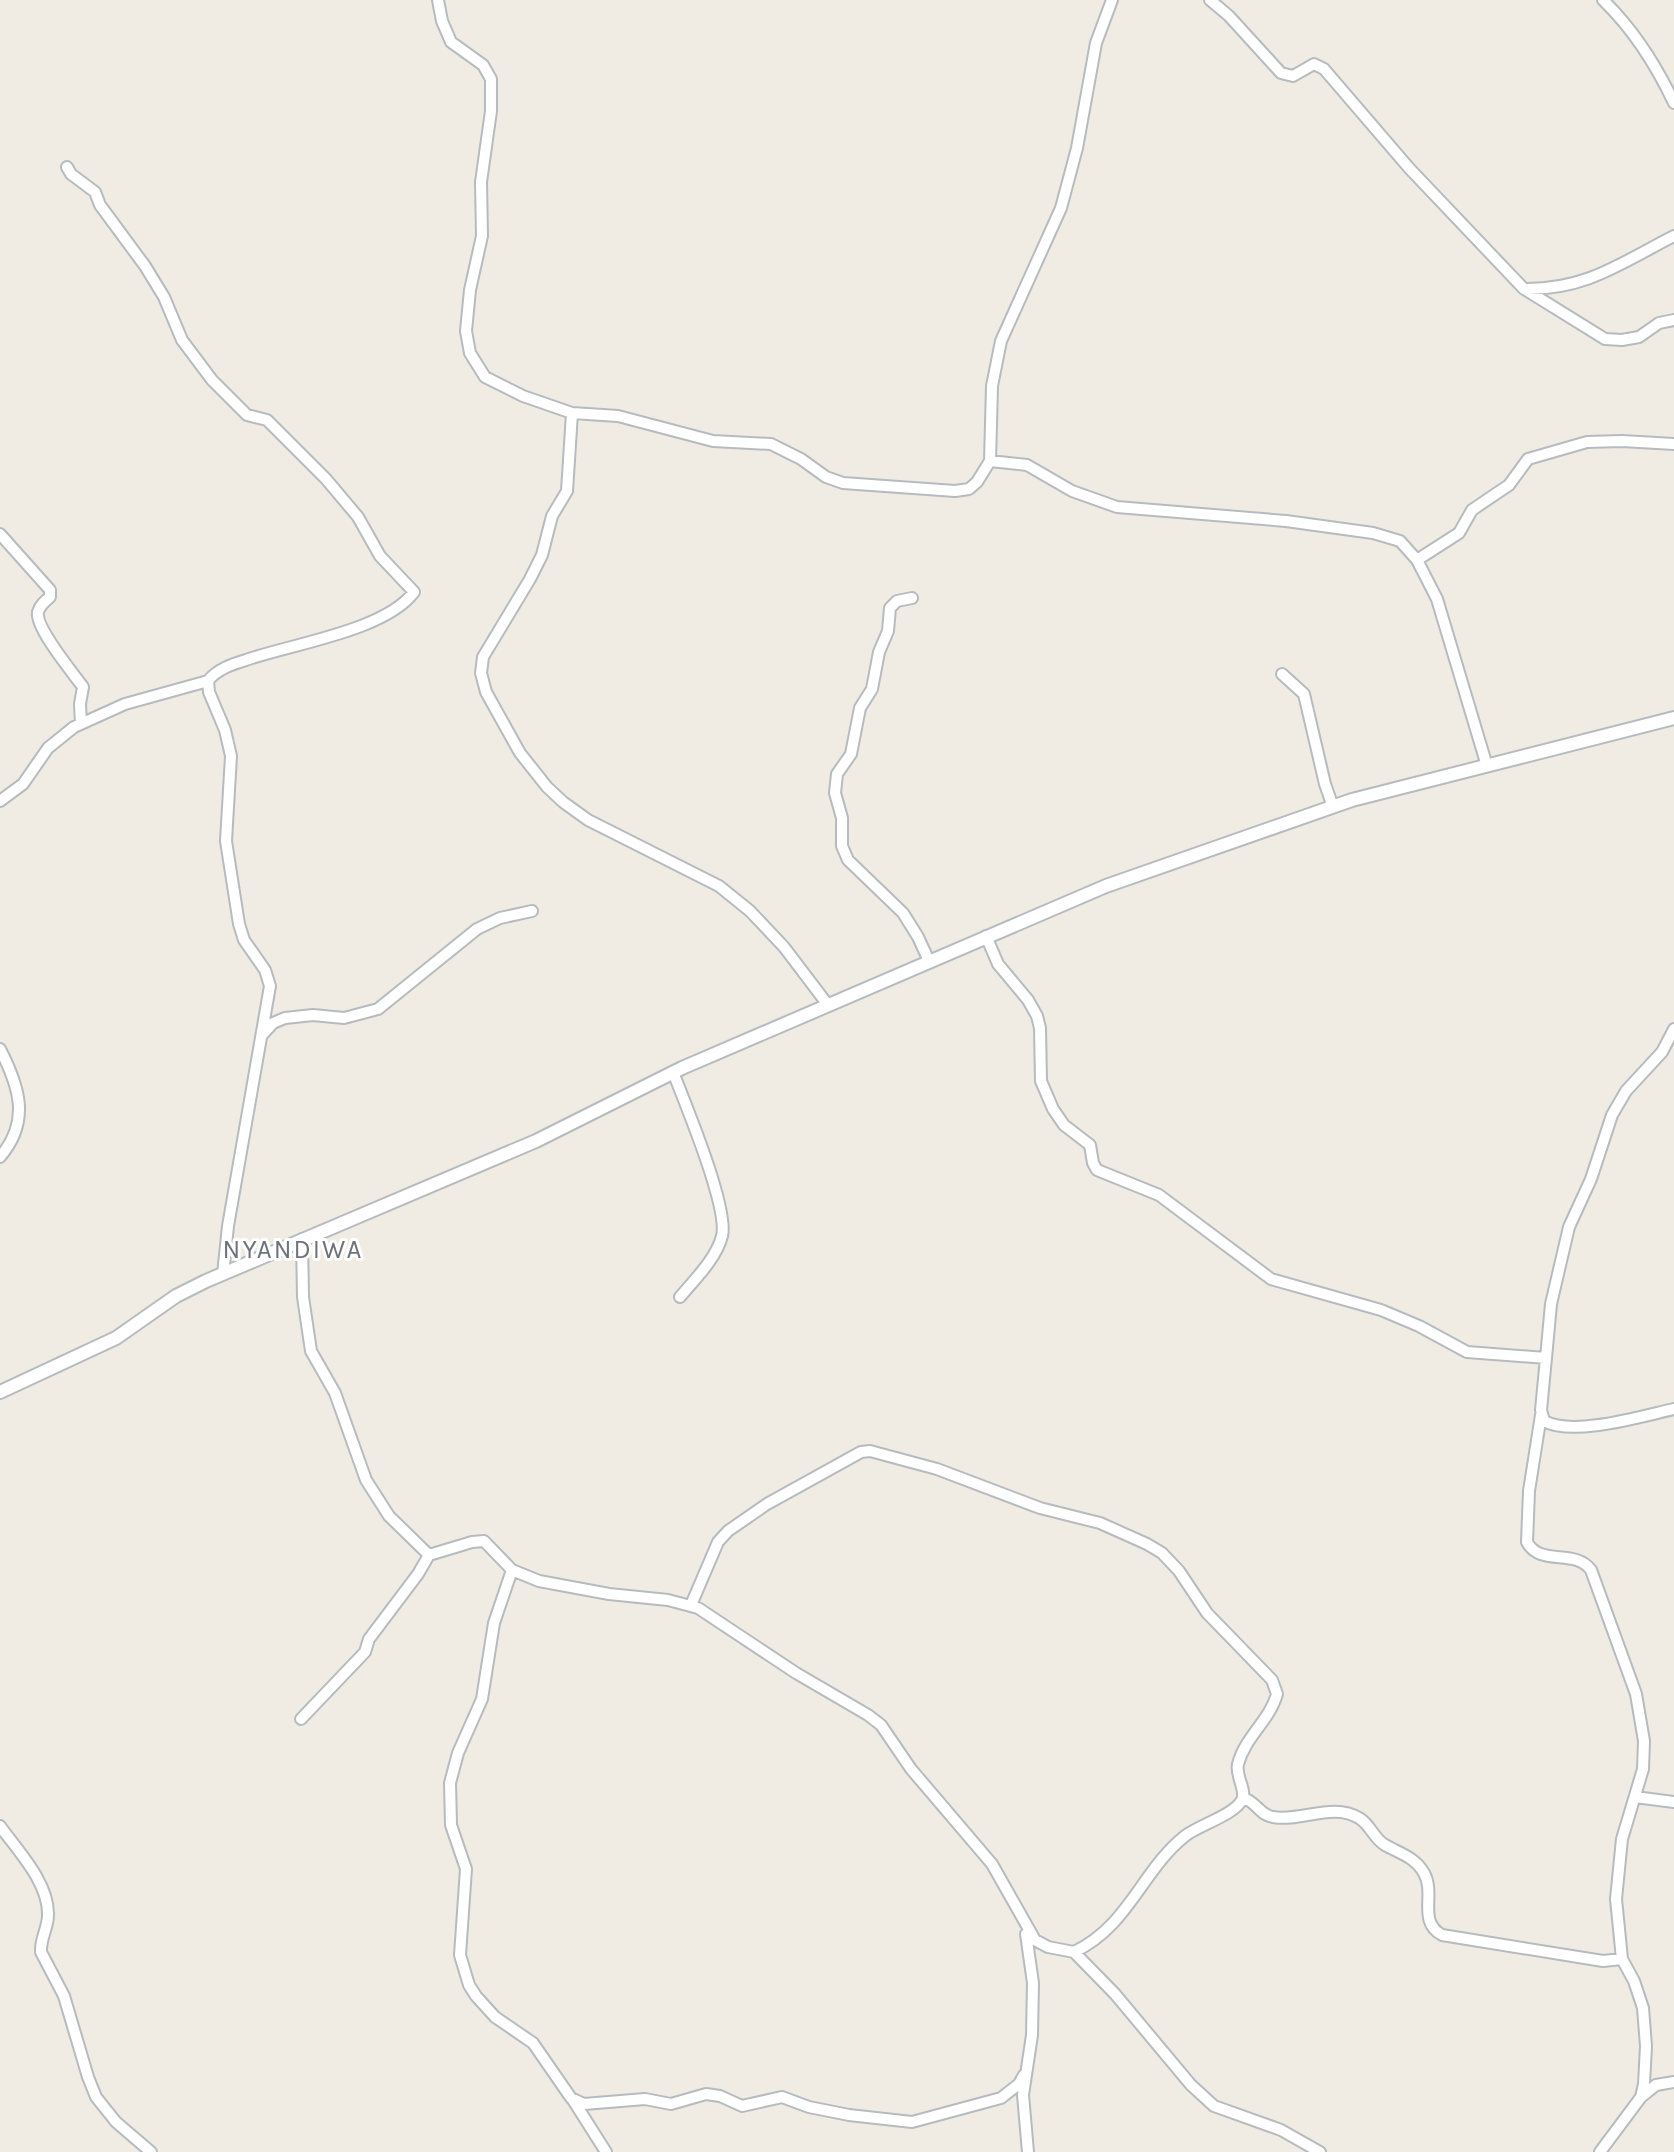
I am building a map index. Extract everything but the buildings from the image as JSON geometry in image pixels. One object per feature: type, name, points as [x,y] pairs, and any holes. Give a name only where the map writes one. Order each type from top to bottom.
[{"type":"street","points":[[438,0],[451,42],[483,65],[491,79],[492,97],[481,182],[482,236],[470,290],[466,331],[470,353],[485,377],[572,413],[618,416],[713,441],[771,444],[801,459],[826,477],[859,485],[964,490],[982,477],[990,461],[992,386],[1001,341],[1061,208],[1077,148],[1096,43],[1112,0]]},
{"type":"street","points":[[1210,0],[1229,16],[1281,73],[1293,76],[1314,64],[1324,69],[1399,158],[1524,289],[1605,339],[1639,337],[1659,323],[1674,320]]},
{"type":"street","points":[[1603,0],[1620,16],[1659,70],[1674,103]]},
{"type":"street","points":[[0,801],[23,784],[48,748],[81,724],[125,704],[208,681],[239,662],[361,625],[396,607],[414,592],[380,556],[358,517],[326,479],[267,420],[247,415],[212,380],[182,340],[158,286],[100,205],[95,192],[71,174],[67,167]]},
{"type":"street","points":[[1524,289],[1550,289],[1582,283],[1674,236]]},
{"type":"street","points":[[572,413],[567,491],[552,516],[542,555],[530,579],[483,657],[481,673],[486,692],[520,753],[563,802],[588,820],[719,886],[750,911],[784,947],[828,1005]]},
{"type":"street","points":[[1417,560],[1459,533],[1472,510],[1509,485],[1528,459],[1587,442],[1674,444]]},
{"type":"street","points":[[990,461],[1027,465],[1072,491],[1117,507],[1286,521],[1383,535],[1400,541],[1417,560],[1437,599],[1487,766]]},
{"type":"street","points":[[0,534],[50,590],[50,597],[40,606],[38,618],[59,655],[83,687],[81,724]]},
{"type":"street","points":[[912,598],[897,601],[890,608],[888,631],[879,652],[872,689],[860,708],[851,754],[837,774],[835,793],[842,818],[842,846],[848,860],[903,913],[929,961]]},
{"type":"street","points":[[1282,674],[1304,694],[1333,807]]},
{"type":"street","points":[[208,681],[231,756],[226,841],[239,924],[244,940],[265,970],[270,986],[223,1274]]},
{"type":"street","points":[[0,1392],[116,1338],[176,1296],[223,1274],[536,1141],[673,1072],[1120,880],[1333,807],[1674,718]]},
{"type":"street","points":[[261,1036],[273,1023],[285,1018],[313,1015],[344,1018],[378,1009],[477,929],[500,918],[532,911]]},
{"type":"street","points":[[986,936],[998,964],[1028,1000],[1037,1016],[1041,1081],[1053,1109],[1064,1125],[1090,1145],[1097,1170],[1159,1195],[1271,1279],[1381,1310],[1467,1352],[1546,1358]]},
{"type":"street","points":[[1641,2097],[1646,2046],[1643,2008],[1622,1959],[1616,1899],[1622,1839],[1643,1769],[1639,1705],[1591,1570],[1579,1559],[1538,1553],[1527,1542],[1529,1491],[1541,1415],[1551,1304],[1573,1215],[1594,1173],[1612,1115],[1626,1091],[1662,1052],[1674,1029]]},
{"type":"street","points":[[0,1049],[19,1093],[15,1125],[0,1157]]},
{"type":"street","points":[[673,1072],[723,1218],[723,1232],[718,1246],[680,1297]]},
{"type":"street","points":[[302,1239],[303,1297],[311,1351],[335,1393],[366,1480],[389,1516],[429,1555]]},
{"type":"street","points":[[1541,1415],[1544,1421],[1554,1426],[1580,1426],[1674,1409]]},
{"type":"street","points":[[691,1605],[718,1542],[728,1531],[750,1514],[861,1452],[898,1457],[1040,1508],[1100,1523],[1162,1553],[1179,1571],[1207,1613],[1276,1686],[1275,1701],[1239,1761],[1236,1773],[1243,1798]]},
{"type":"street","points":[[301,1719],[365,1652],[369,1639],[429,1555],[472,1542],[484,1541],[512,1570],[556,1585],[691,1605],[881,1725],[911,1769],[992,1864],[1024,1924],[1039,1943],[1074,1952],[1115,1994],[1202,2097],[1214,2106],[1281,2130],[1320,2152]]},
{"type":"street","points":[[512,1570],[494,1623],[482,1699],[458,1753],[450,1783],[451,1825],[466,1869],[460,1955],[469,1985],[476,1996],[495,2017],[533,2043],[606,2152]]},
{"type":"street","points":[[1635,1797],[1674,1802]]},
{"type":"street","points":[[1243,1798],[1251,1800],[1270,1817],[1332,1812],[1359,1818],[1381,1842],[1403,1852],[1422,1869],[1428,1886],[1429,1923],[1442,1935],[1603,1961],[1622,1959]]},
{"type":"street","points":[[1074,1952],[1110,1927],[1186,1836],[1223,1815],[1243,1798]]},
{"type":"street","points":[[0,1826],[44,1890],[49,1913],[40,1944],[41,1952],[64,1996],[91,2087],[116,2122],[151,2152]]},
{"type":"street","points":[[1024,1924],[1033,1983],[1032,2035],[1023,2095],[1028,2152]]},
{"type":"street","points":[[571,2098],[584,2104],[645,2099],[671,2104],[713,2095],[742,2106],[782,2097],[809,2107],[849,2115],[912,2122],[1001,2098],[1019,2084],[1024,2075]]},
{"type":"street","points":[[1600,2152],[1641,2097],[1663,2082],[1674,2082]]},
{"type":"district","name":"NYANDIWA","points":[[293,1249]]}]
